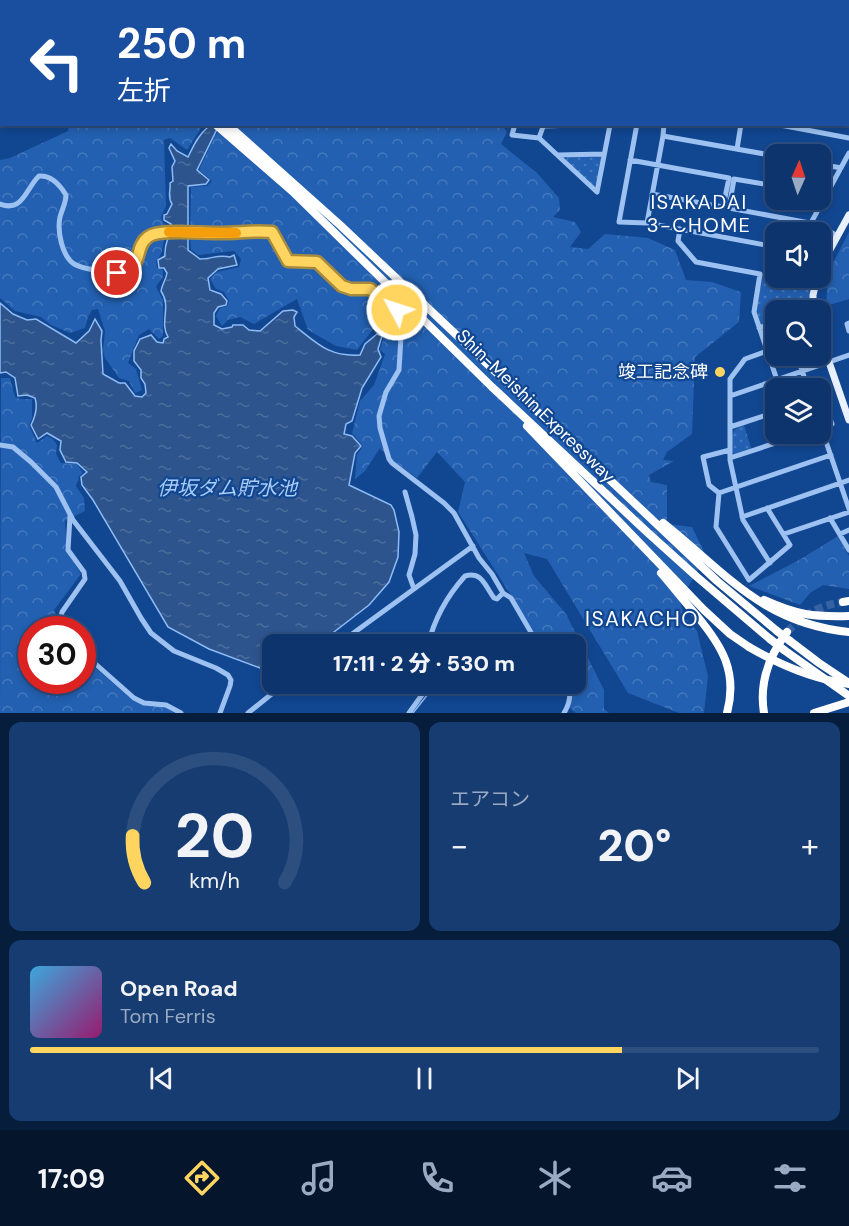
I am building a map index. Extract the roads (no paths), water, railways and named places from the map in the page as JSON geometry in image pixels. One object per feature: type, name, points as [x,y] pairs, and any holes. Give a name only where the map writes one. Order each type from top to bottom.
[{"type":"highway","name":"Shin-Meishin Expressway","points":[[218,126],[239,139],[340,225],[717,581],[777,631],[849,683]]},
{"type":"highway","name":"Shin-Meishin Expressway","points":[[229,126],[239,139],[492,387],[656,540],[770,639],[849,696]]},
{"type":"highway","points":[[492,387],[611,515],[730,634],[776,662],[829,680],[849,683]]},
{"type":"highway","points":[[632,500],[755,599],[790,618],[821,628],[849,632]]},
{"type":"highway","points":[[611,515],[717,642],[725,657],[729,672],[730,690],[727,713]]},
{"type":"highway","points":[[736,585],[768,602],[796,613],[817,617],[849,616]]},
{"type":"highway","points":[[764,713],[763,690],[766,672],[776,648],[787,632]]},
{"type":"highway","points":[[814,713],[849,702]]},
{"type":"main road","points":[[831,248],[849,215]]},
{"type":"main road","points":[[831,365],[849,420]]},
{"type":"street","points":[[514,126],[512,135],[539,138],[597,192],[611,126]]},
{"type":"street","points":[[539,138],[544,126]]},
{"type":"street","points":[[637,126],[619,222],[647,223],[765,245]]},
{"type":"street","points":[[647,223],[664,126]]},
{"type":"street","points":[[736,149],[741,126]]},
{"type":"street","points":[[786,126],[849,138]]},
{"type":"street","points":[[663,136],[765,154]]},
{"type":"street","points":[[831,183],[849,153]]},
{"type":"street","points":[[558,155],[604,154]]},
{"type":"street","points":[[630,160],[729,178],[723,207],[652,194]]},
{"type":"street","points":[[831,166],[841,168]]},
{"type":"street","points":[[0,204],[10,206],[18,203],[39,176],[53,179],[66,195],[60,219],[65,253],[77,265],[106,272],[123,272],[130,268],[136,263],[145,239],[163,232],[272,232],[288,261],[317,262],[342,286],[351,289],[370,289],[397,310],[402,324],[399,370],[386,392],[379,416],[388,458],[392,464],[454,513],[503,593],[511,598],[531,634]]},
{"type":"street","points":[[765,184],[734,179],[729,208],[806,222]]},
{"type":"street","points":[[680,229],[678,241],[696,262],[760,274],[753,312],[765,345]]},
{"type":"street","points":[[831,233],[838,236]]},
{"type":"street","points":[[849,323],[847,324],[849,331]]},
{"type":"street","points":[[759,328],[765,326]]},
{"type":"street","points":[[765,352],[745,359],[730,379],[730,458],[742,517],[770,563]]},
{"type":"street","points":[[831,362],[849,355]]},
{"type":"street","points":[[800,366],[804,378]]},
{"type":"street","points":[[783,378],[818,366]]},
{"type":"street","points":[[730,396],[765,384]]},
{"type":"street","points":[[730,427],[765,416]]},
{"type":"street","points":[[730,458],[773,444]]},
{"type":"street","points":[[784,534],[849,510],[827,444]]},
{"type":"street","points":[[0,445],[13,447],[51,481],[83,534],[120,581],[152,633],[174,651],[228,675],[231,680],[230,686],[220,713]]},
{"type":"street","points":[[719,493],[709,485],[703,457],[730,450]]},
{"type":"street","points":[[719,493],[831,455]]},
{"type":"street","points":[[742,517],[849,480]]},
{"type":"street","points":[[405,492],[416,535],[415,554],[409,575],[414,589]]},
{"type":"street","points":[[719,493],[716,527],[749,580],[790,545],[767,508]]},
{"type":"street","points":[[61,616],[86,579],[84,572],[68,550],[70,514]]},
{"type":"street","points":[[830,518],[849,550]]},
{"type":"street","points":[[840,534],[849,530]]},
{"type":"street","points":[[352,634],[473,546]]},
{"type":"street","points":[[431,634],[438,616],[465,576],[472,574],[479,577],[497,599],[503,593]]},
{"type":"street","points":[[96,664],[134,698],[144,703],[166,705],[181,713]]},
{"type":"street","points":[[248,713],[272,694]]},
{"type":"street","points":[[409,713],[423,694]]},
{"type":"street","points":[[567,712],[569,694]]},
{"type":"water","name":"伊坂ダム貯水池","points":[[207,126],[219,126],[197,170],[209,180],[206,184],[188,186],[188,250],[200,259],[234,255],[237,265],[218,269],[208,278],[210,290],[221,294],[227,301],[226,305],[218,307],[214,313],[214,325],[222,329],[233,325],[243,325],[249,330],[260,331],[283,311],[293,310],[297,312],[294,317],[295,326],[324,348],[349,355],[360,355],[365,344],[377,334],[382,336],[378,349],[381,357],[362,388],[352,421],[346,424],[344,434],[352,436],[361,446],[355,453],[349,485],[391,505],[394,510],[399,532],[398,557],[389,582],[369,605],[331,634],[262,634],[262,668],[209,649],[168,627],[82,485],[81,477],[87,472],[77,463],[66,462],[60,450],[61,441],[47,433],[38,439],[31,425],[36,412],[35,398],[27,395],[18,396],[15,378],[6,372],[0,373],[0,303],[13,314],[27,320],[36,319],[76,343],[89,331],[95,319],[102,331],[103,374],[119,383],[125,383],[135,396],[142,397],[146,393],[141,370],[134,361],[134,351],[140,339],[151,335],[157,342],[163,343],[168,337],[165,326],[165,303],[161,291],[167,273],[164,268],[159,268],[158,260],[165,256],[171,224],[164,220],[164,215],[167,214],[172,204],[169,196],[170,183],[173,181],[172,167],[175,161],[169,148],[171,144],[177,151],[188,157]]},
{"type":"waterway","points":[[413,713],[428,694]]},
{"type":"tunnel","points":[[787,632],[812,612],[843,602]]},
{"type":"place","name":"竣工記念碑","points":[[720,372]]},
{"type":"district","name":"ISAKADAI 3-CHOME","points":[[699,214]]},
{"type":"district","name":"ISAKACHO","points":[[642,619]]}]
